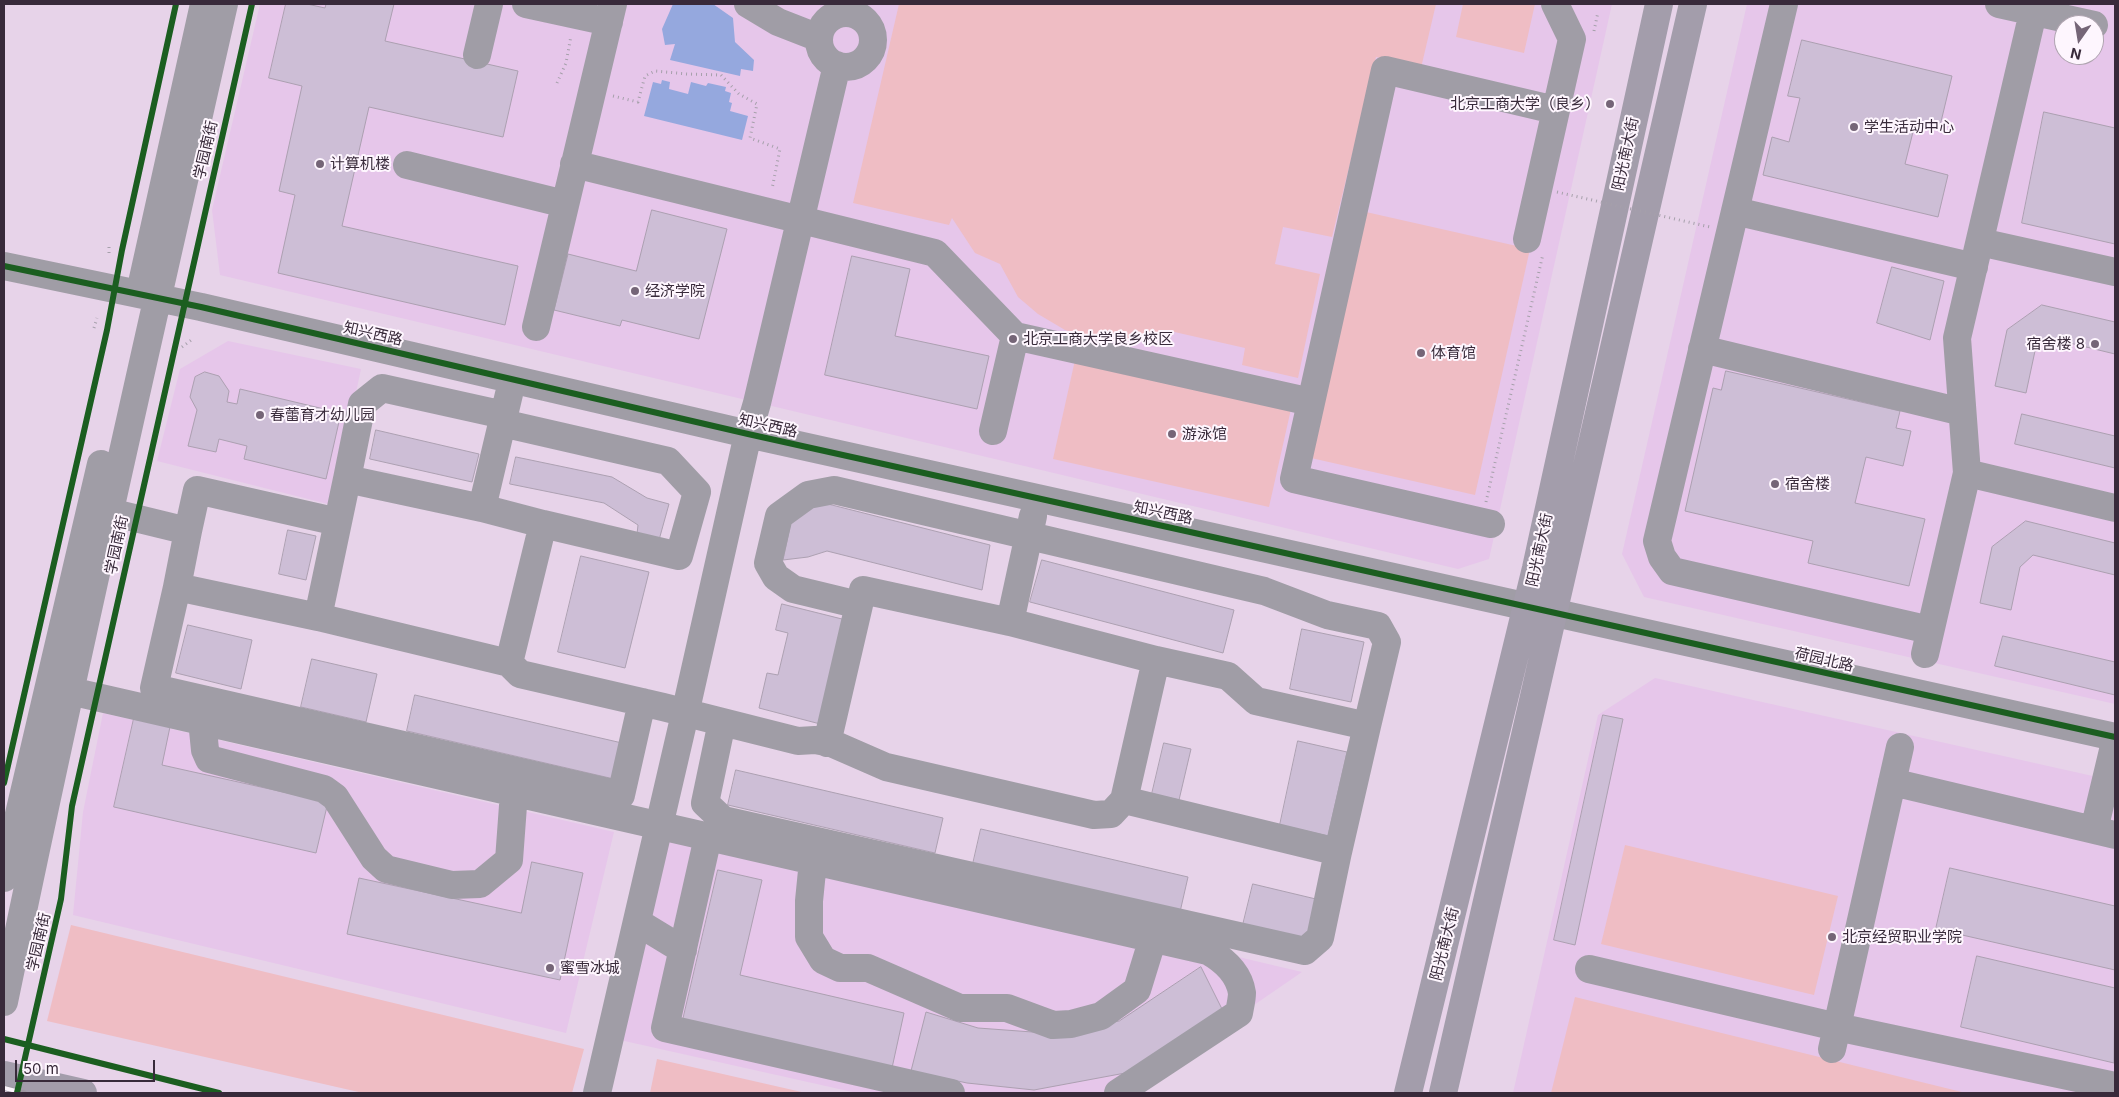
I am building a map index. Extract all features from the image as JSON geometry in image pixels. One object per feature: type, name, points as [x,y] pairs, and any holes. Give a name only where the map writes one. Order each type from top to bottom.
[{"type":"main road","name":"阳光南大街","points":[[1408,1093],[1527,606],[1658,4]]},
{"type":"main road","name":"阳光南大街","points":[[1444,1093],[1693,4]]},
{"type":"main road","points":[[4,1075],[83,1093]]},
{"type":"street","name":"学园南街","points":[[4,1002],[108,520],[204,4]]},
{"type":"street","name":"学园南街","points":[[4,878],[224,4]]},
{"type":"street","points":[[477,55],[490,4]]},
{"type":"street","points":[[526,4],[570,14],[611,13],[536,327]]},
{"type":"street","points":[[748,4],[778,22],[819,38]]},
{"type":"street","points":[[1535,245],[1555,110],[1572,39],[1555,4]]},
{"type":"street","points":[[1784,4],[1657,541],[1662,556],[1672,571],[1928,642],[1967,474],[1957,338],[2034,8]]},
{"type":"street","points":[[1999,4],[2034,8],[2059,15]]},
{"type":"street","points":[[852,9],[866,22],[873,38],[872,47],[862,62],[846,67],[837,65],[823,54],[819,38],[826,21],[833,16],[852,9]]},
{"type":"street","points":[[596,1093],[685,714],[748,434],[758,403],[837,65]]},
{"type":"street","points":[[1486,523],[1294,479],[1386,70],[1555,110]]},
{"type":"street","points":[[574,164],[935,253],[1014,336],[1311,402]]},
{"type":"street","points":[[407,165],[565,204]]},
{"type":"street","points":[[1735,211],[1977,254],[2115,272]]},
{"type":"street","name":"知兴西路","points":[[4,266],[149,296],[748,434],[1527,606]]},
{"type":"street","points":[[993,431],[1014,336]]},
{"type":"street","points":[[1702,349],[1962,412]]},
{"type":"street","points":[[318,617],[362,404],[382,388],[505,411],[668,461],[697,492],[679,556],[482,508],[347,479]]},
{"type":"street","points":[[482,508],[505,411]]},
{"type":"street","points":[[1967,474],[2115,508]]},
{"type":"street","points":[[338,522],[197,490],[154,688],[621,795],[642,702]]},
{"type":"street","points":[[722,722],[705,803],[723,820],[1305,951],[1320,938],[1387,642],[1378,626],[1326,615],[1264,591],[1031,526],[834,490],[808,495],[779,516],[768,564],[776,577],[793,589],[859,605]]},
{"type":"street","points":[[108,520],[187,538]]},
{"type":"street","points":[[509,663],[543,524]]},
{"type":"street","points":[[1010,622],[1031,526]]},
{"type":"street","points":[[177,587],[318,617],[509,663],[520,674],[798,741],[815,740],[886,767],[1094,815],[1111,814],[1124,800],[1156,660]]},
{"type":"street","points":[[827,743],[862,590],[1010,622],[1156,660],[1228,676],[1256,701],[1367,726]]},
{"type":"street","name":"荷园北路","points":[[1527,606],[2115,737]]},
{"type":"street","points":[[70,691],[1153,938],[1208,951],[1223,959],[1234,972],[1242,994],[1239,1013],[1118,1093]]},
{"type":"street","points":[[202,720],[205,750],[209,759],[324,789],[335,797],[374,858],[386,869],[452,885],[480,884],[509,860],[514,792]]},
{"type":"street","points":[[1892,782],[2105,833],[2115,742]]},
{"type":"street","points":[[1834,1038],[1900,747]]},
{"type":"street","points":[[1124,800],[1338,852]]},
{"type":"street","points":[[708,837],[665,1028],[951,1093]]},
{"type":"street","points":[[814,861],[809,901],[809,937],[823,960],[840,968],[868,968],[960,1008],[1007,1008],[1053,1025],[1071,1024],[1101,1016],[1137,990],[1153,938]]},
{"type":"street","points":[[637,922],[682,950]]},
{"type":"street","points":[[1589,969],[1834,1038],[2115,1086]]},
{"type":"path","points":[[1592,40],[1598,12]]},
{"type":"path","points":[[557,83],[566,63],[571,39],[570,14]]},
{"type":"path","points":[[592,91],[638,102],[645,76],[655,70],[686,74],[721,75],[738,94],[758,104],[750,138],[780,149],[767,212]]},
{"type":"path","points":[[1555,202],[1559,182]]},
{"type":"path","points":[[1557,192],[1710,227]]},
{"type":"path","points":[[1486,523],[1535,245]]},
{"type":"path","points":[[109,247],[109,254]]},
{"type":"path","points":[[94,328],[97,318]]},
{"type":"path","points":[[177,348],[194,338]]},
{"type":"shaded area","name":"北京工商大学良乡校区","points":[[260,4],[1612,4],[1489,559],[1458,569],[220,275],[212,210]]},
{"type":"shaded area","points":[[899,4],[1436,4],[1421,68],[1376,57],[1332,237],[1283,227],[1275,264],[1320,274],[1298,378],[1242,365],[1245,348],[1170,331],[1123,342],[1095,339],[1065,330],[1038,314],[1018,297],[1000,264],[975,253],[952,218],[949,225],[853,203]]},
{"type":"shaded area","points":[[1463,4],[1535,4],[1524,53],[1456,37]]},
{"type":"shaded area","points":[[1747,4],[2115,4],[2115,704],[1644,597],[1622,554]]},
{"type":"shaded area","name":"体育馆","points":[[1366,212],[1530,249],[1475,495],[1311,458]]},
{"type":"shaded area","name":"春蕾育才幼儿园","points":[[228,341],[361,369],[332,505],[157,461],[180,369]]},
{"type":"shaded area","name":"游泳馆","points":[[1075,360],[1291,409],[1269,507],[1053,459]]},
{"type":"shaded area","name":"北京经贸职业学院","points":[[1655,678],[2115,781],[2115,1093],[1513,1093],[1598,715]]},
{"type":"shaded area","points":[[103,713],[614,832],[566,1033],[73,915],[83,812]]},
{"type":"shaded area","points":[[671,823],[1302,972],[1126,1093],[857,1093],[620,1040]]},
{"type":"shaded area","points":[[1625,845],[1838,896],[1814,995],[1601,944]]},
{"type":"shaded area","points":[[71,925],[584,1049],[572,1093],[363,1093],[47,1021]]},
{"type":"shaded area","points":[[1575,997],[1966,1093],[1551,1093]]},
{"type":"shaded area","points":[[657,1059],[806,1093],[650,1093]]},
{"type":"water","points":[[673,4],[713,4],[733,18],[735,42],[754,60],[753,71],[741,69],[740,76],[670,60],[675,44],[665,45],[662,29]]},
{"type":"water","points":[[662,80],[670,82],[669,89],[688,94],[691,82],[706,86],[708,83],[726,87],[725,91],[731,93],[729,102],[732,103],[730,111],[748,116],[742,140],[644,116],[653,82],[661,84]]},
{"type":"building","name":"计算机楼","points":[[286,4],[307,4],[325,8],[326,4],[394,4],[385,41],[518,71],[503,137],[369,107],[342,226],[518,266],[505,325],[278,273],[295,195],[279,191],[302,86],[269,78]]},
{"type":"building","name":"学生活动中心","points":[[1802,40],[1952,76],[1939,130],[1915,124],[1905,164],[1948,175],[1938,217],[1763,175],[1772,137],[1789,142],[1800,98],[1788,96]]},
{"type":"building","points":[[2044,112],[2115,128],[2115,244],[2022,223]]},
{"type":"building","name":"经济学院","points":[[652,210],[727,229],[699,339],[622,320],[620,326],[554,310],[568,254],[636,271]]},
{"type":"building","points":[[852,256],[910,269],[895,336],[989,356],[977,409],[825,375]]},
{"type":"building","points":[[1892,267],[1944,281],[1930,340],[1877,323]]},
{"type":"building","name":"宿舍楼 8","points":[[2042,305],[2115,322],[2115,354],[2049,338],[2035,351],[2026,393],[1995,386],[2007,330]]},
{"type":"building","name":"宿舍楼","points":[[1726,371],[1900,411],[1896,428],[1911,431],[1903,466],[1866,457],[1855,503],[1925,519],[1909,586],[1808,563],[1813,541],[1685,511],[1713,388],[1721,390]]},
{"type":"building","points":[[205,372],[219,376],[229,391],[227,402],[237,404],[240,389],[341,413],[326,479],[244,459],[247,446],[219,439],[216,452],[188,446],[197,410],[190,397],[195,377]]},
{"type":"building","points":[[2022,414],[2115,436],[2115,468],[2015,444]]},
{"type":"building","points":[[376,430],[479,454],[472,482],[370,459]]},
{"type":"building","points":[[516,457],[612,477],[647,498],[669,504],[659,540],[637,534],[638,525],[604,503],[510,484]]},
{"type":"building","points":[[820,502],[990,545],[982,590],[827,551],[808,557],[783,560],[793,512]]},
{"type":"building","points":[[2026,521],[2115,543],[2115,575],[2033,555],[2020,567],[2011,610],[1980,603],[1992,547]]},
{"type":"building","points":[[288,530],[316,536],[306,580],[279,574]]},
{"type":"building","points":[[581,556],[649,572],[625,668],[558,652]]},
{"type":"building","points":[[1042,560],[1234,610],[1223,653],[1030,602]]},
{"type":"building","points":[[782,604],[850,621],[824,725],[759,708],[767,673],[778,675],[788,633],[776,630]]},
{"type":"building","points":[[188,625],[252,640],[241,689],[176,673]]},
{"type":"building","points":[[1302,629],[1364,642],[1351,702],[1290,689]]},
{"type":"building","points":[[2003,636],[2115,662],[2115,695],[1995,666]]},
{"type":"building","points":[[312,659],[377,674],[366,722],[301,707]]},
{"type":"building","points":[[415,695],[622,743],[614,779],[407,731]]},
{"type":"building","points":[[135,714],[171,722],[162,765],[328,802],[316,853],[114,807]]},
{"type":"building","points":[[1603,715],[1623,719],[1575,945],[1554,940]]},
{"type":"building","points":[[1298,741],[1347,752],[1328,836],[1280,825]]},
{"type":"building","points":[[1164,743],[1191,749],[1179,800],[1152,794]]},
{"type":"building","points":[[736,770],[943,818],[935,853],[728,805]]},
{"type":"building","points":[[981,829],[1188,877],[1180,912],[973,864]]},
{"type":"building","points":[[532,862],[583,873],[560,980],[347,934],[359,878],[521,913]]},
{"type":"building","points":[[1950,868],[2115,906],[2115,970],[1936,929]]},
{"type":"building","points":[[718,870],[762,880],[740,975],[904,1013],[892,1068],[683,1020]]},
{"type":"building","points":[[1253,884],[1320,900],[1310,945],[1242,929]]},
{"type":"building","points":[[1977,956],[2115,988],[2114,1063],[1961,1027]]},
{"type":"building","points":[[1201,967],[1223,1011],[1136,1071],[1034,1090],[967,1083],[911,1071],[926,1012],[978,1028],[1046,1033],[1119,1021]]},
{"type":"railway","points":[[4,1088],[24,1093]]},
{"type":"cycle path","points":[[4,783],[107,330],[122,250],[176,4]]},
{"type":"cycle path","points":[[17,1093],[61,899],[72,806],[252,4]]},
{"type":"cycle path","points":[[4,266],[201,307],[748,434],[2115,737]]},
{"type":"cycle path","points":[[4,1039],[219,1093]]},
{"type":"place","name":"北京工商大学（良乡）","points":[[1610,104]]},
{"type":"place","name":"学生活动中心","points":[[1854,127]]},
{"type":"place","name":"计算机楼","points":[[320,164]]},
{"type":"place","name":"经济学院","points":[[635,291]]},
{"type":"place","name":"北京工商大学良乡校区","points":[[1013,339]]},
{"type":"place","name":"宿舍楼 8","points":[[2095,344]]},
{"type":"place","name":"体育馆","points":[[1421,353]]},
{"type":"place","name":"春蕾育才幼儿园","points":[[260,415]]},
{"type":"place","name":"游泳馆","points":[[1172,434]]},
{"type":"place","name":"宿舍楼","points":[[1775,484]]},
{"type":"place","name":"北京经贸职业学院","points":[[1832,937]]},
{"type":"place","name":"蜜雪冰城","points":[[550,968]]}]
